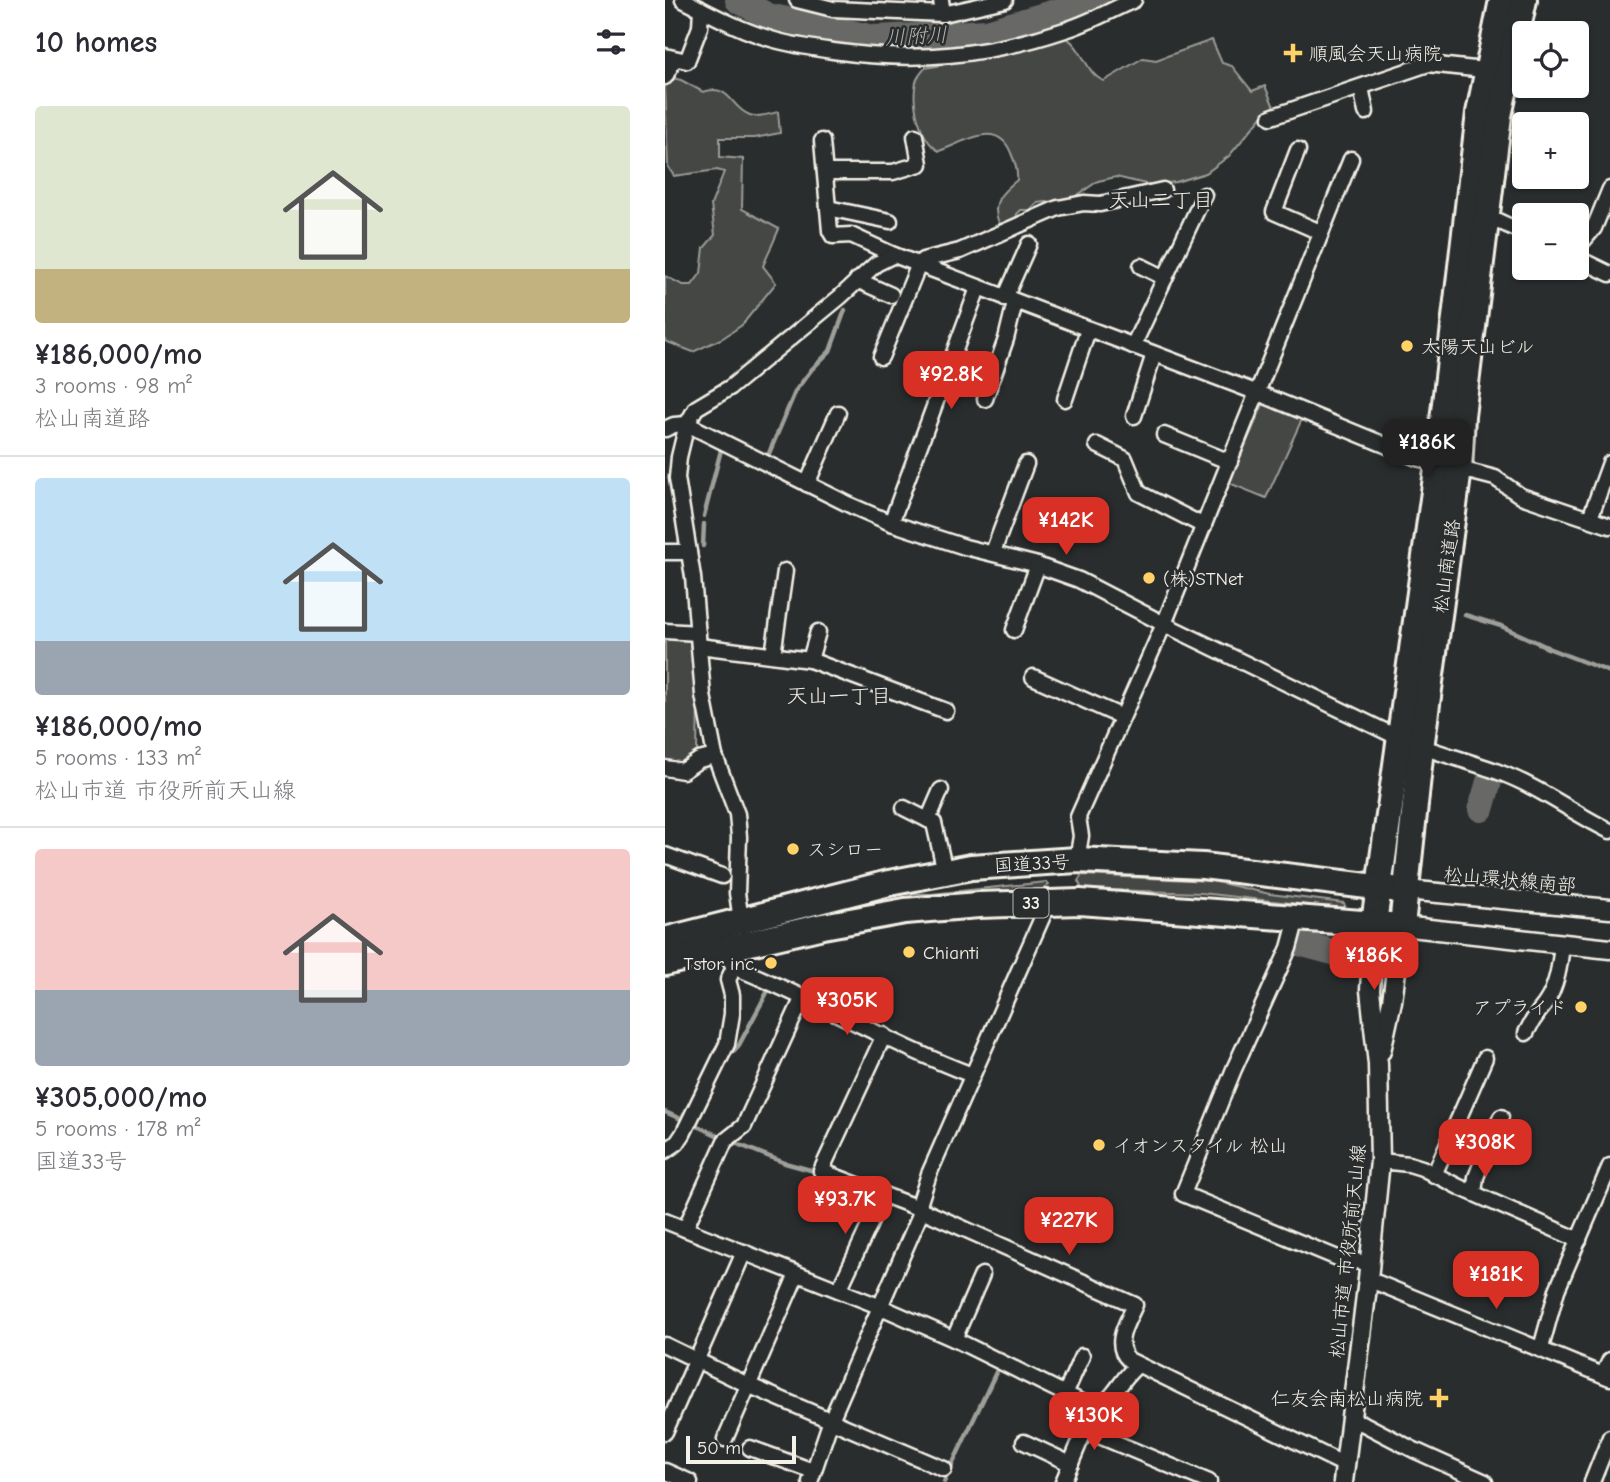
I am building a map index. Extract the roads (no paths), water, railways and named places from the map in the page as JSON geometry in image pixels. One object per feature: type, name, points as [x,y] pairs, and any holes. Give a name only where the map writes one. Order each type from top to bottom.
[{"type":"highway","name":"松山南道路","points":[[1498,72],[1502,0]]},
{"type":"highway","name":"松山南道路","points":[[1374,923],[1378,887],[1410,743],[1448,466],[1477,213],[1479,113],[1498,72],[1524,0]]},
{"type":"highway","name":"松山南道路","points":[[1402,926],[1406,890],[1410,743]]},
{"type":"highway","name":"国道33号","points":[[665,940],[737,945],[888,883],[971,866],[1077,860],[1203,866],[1406,890]]},
{"type":"highway","name":"国道33号","points":[[665,963],[823,926],[905,911],[979,905],[1080,901],[1402,926]]},
{"type":"street","points":[[683,0],[747,30],[794,45],[856,55],[945,57],[1005,48],[1068,29],[1134,0]]},
{"type":"street","points":[[807,1],[832,9],[942,7],[1005,0]]},
{"type":"street","points":[[665,77],[670,58],[687,61],[701,27],[701,9]]},
{"type":"street","points":[[1271,117],[1428,64],[1498,72]]},
{"type":"street","points":[[1361,87],[1366,111]]},
{"type":"street","points":[[825,172],[893,172],[920,163],[915,136]]},
{"type":"street","points":[[822,141],[830,231],[833,236],[851,235],[894,255],[1258,393],[1417,458],[1495,478],[1521,496],[1610,526]]},
{"type":"street","points":[[1298,150],[1274,212],[1320,232]]},
{"type":"street","points":[[1077,860],[1081,836],[1078,817],[1164,624],[1351,159]]},
{"type":"street","points":[[1589,234],[1610,189]]},
{"type":"street","points":[[881,357],[923,260],[960,251],[1058,208],[1084,203],[1100,204],[1163,190]]},
{"type":"street","points":[[1133,346],[1168,281],[1204,195]]},
{"type":"street","points":[[828,208],[890,221]]},
{"type":"street","points":[[1477,213],[1512,228]]},
{"type":"street","points":[[985,399],[1006,338],[1010,300],[1029,244]]},
{"type":"street","points":[[665,1151],[677,1143],[683,1134],[723,1056],[732,1014],[729,980],[737,945],[737,814],[715,756],[703,695],[693,577],[677,478],[687,424],[696,408],[731,387],[876,264],[894,255]]},
{"type":"street","points":[[1589,264],[1610,274]]},
{"type":"street","points":[[1141,266],[1168,281]]},
{"type":"street","points":[[857,281],[891,295]]},
{"type":"street","points":[[891,523],[978,288]]},
{"type":"street","points":[[1065,399],[1088,330]]},
{"type":"street","points":[[1134,416],[1154,354]]},
{"type":"street","points":[[807,484],[838,413]]},
{"type":"street","points":[[665,429],[687,424],[891,523],[965,547],[1038,565],[1079,580],[1410,743],[1525,783],[1610,831]]},
{"type":"street","points":[[1164,435],[1230,462]]},
{"type":"street","points":[[1097,445],[1125,459],[1139,493],[1204,526]]},
{"type":"street","points":[[1590,518],[1610,463]]},
{"type":"street","points":[[993,552],[1026,464]]},
{"type":"street","points":[[665,552],[689,551]]},
{"type":"street","points":[[1014,630],[1038,565]]},
{"type":"street","points":[[773,655],[785,571]]},
{"type":"street","points":[[665,631],[698,640],[810,660],[946,711]]},
{"type":"street","points":[[810,660],[818,632]]},
{"type":"street","points":[[1033,677],[1122,717]]},
{"type":"street","points":[[665,768],[683,771],[699,760],[715,756]]},
{"type":"street","points":[[928,820],[941,790]]},
{"type":"street","points":[[904,808],[935,823],[944,872]]},
{"type":"street","points":[[665,855],[722,876]]},
{"type":"street","name":"松山環状線南部","points":[[1406,890],[1610,909]]},
{"type":"street","points":[[750,1448],[811,1477],[831,1420],[881,1307],[920,1209],[929,1174],[1049,902]]},
{"type":"street","points":[[1297,918],[1289,948],[1234,1069],[1183,1194],[1369,1271],[1607,1377],[1610,1360]]},
{"type":"street","name":"松山市道 市役所前天山線","points":[[1344,1474],[1380,1161],[1378,1065],[1370,989],[1374,923]]},
{"type":"street","points":[[1402,926],[1610,949]]},
{"type":"street","name":"松山市道 市役所前天山線","points":[[1378,1065],[1392,1001],[1402,926]]},
{"type":"street","points":[[1527,1033],[1534,1015],[1545,1004],[1559,974],[1562,944]]},
{"type":"street","points":[[737,945],[803,997],[972,1075]]},
{"type":"street","points":[[685,1229],[725,1141],[744,1126],[803,997]]},
{"type":"street","points":[[884,1035],[821,1171],[920,1209],[1135,1305],[1121,1338],[1120,1346],[1125,1356],[1344,1474]]},
{"type":"street","points":[[1434,1175],[1485,1058]]},
{"type":"street","points":[[1473,1194],[1476,1177],[1501,1117]]},
{"type":"street","points":[[1380,1161],[1409,1164],[1579,1240]]},
{"type":"street","points":[[1541,1349],[1557,1290],[1610,1166]]},
{"type":"street","points":[[839,1290],[883,1196]]},
{"type":"street","points":[[665,1220],[881,1307],[954,1339],[1094,1408],[1104,1405],[1127,1373],[1138,1365]]},
{"type":"street","points":[[665,1432],[744,1252]]},
{"type":"street","points":[[725,1439],[797,1273]]},
{"type":"street","points":[[954,1339],[982,1275]]},
{"type":"street","points":[[665,1345],[748,1385],[944,1469]]},
{"type":"street","points":[[1065,1394],[1082,1356]]},
{"type":"street","points":[[1063,1482],[1094,1408]]},
{"type":"street","points":[[1350,1420],[1483,1482]]},
{"type":"street","points":[[1085,1430],[1209,1482]]},
{"type":"street","points":[[1598,1480],[1609,1441]]},
{"type":"street","points":[[1024,1442],[1070,1464]]},
{"type":"street","points":[[665,1471],[690,1482]]},
{"type":"waterway","name":"川附川","points":[[738,0],[768,16],[875,38],[987,32],[1096,0]]},
{"type":"waterway","points":[[767,458],[796,390],[830,351],[845,310]]},
{"type":"waterway","points":[[704,516],[722,446]]},
{"type":"waterway","points":[[703,546],[704,524]]},
{"type":"waterway","points":[[1465,615],[1501,626],[1547,647]]},
{"type":"waterway","points":[[1545,647],[1610,672]]},
{"type":"waterway","points":[[1481,809],[1490,778]]},
{"type":"waterway","points":[[1295,942],[1340,954]]},
{"type":"waterway","points":[[728,1057],[739,1045],[770,987]]},
{"type":"waterway","points":[[665,1112],[681,1119]]},
{"type":"waterway","points":[[695,1121],[693,1124],[719,1136]]},
{"type":"waterway","points":[[735,1143],[785,1163],[814,1171]]},
{"type":"waterway","points":[[944,1482],[998,1368]]},
{"type":"place","name":"順風会天山病院","points":[[1293,53]]},
{"type":"place","name":"太陽天山ビル","points":[[1407,346]]},
{"type":"place","name":"(株)STNet","points":[[1149,578]]},
{"type":"place","name":"スシロー","points":[[793,849]]},
{"type":"place","name":"Chianti","points":[[909,952]]},
{"type":"place","name":"Tstor inc.","points":[[771,963]]},
{"type":"place","name":"アプライド","points":[[1581,1007]]},
{"type":"place","name":"イオンスタイル 松山","points":[[1099,1145]]},
{"type":"place","name":"仁友会南松山病院","points":[[1439,1398]]},
{"type":"district","name":"天山二丁目","points":[[1161,200]]},
{"type":"district","name":"天山一丁目","points":[[839,696]]}]
